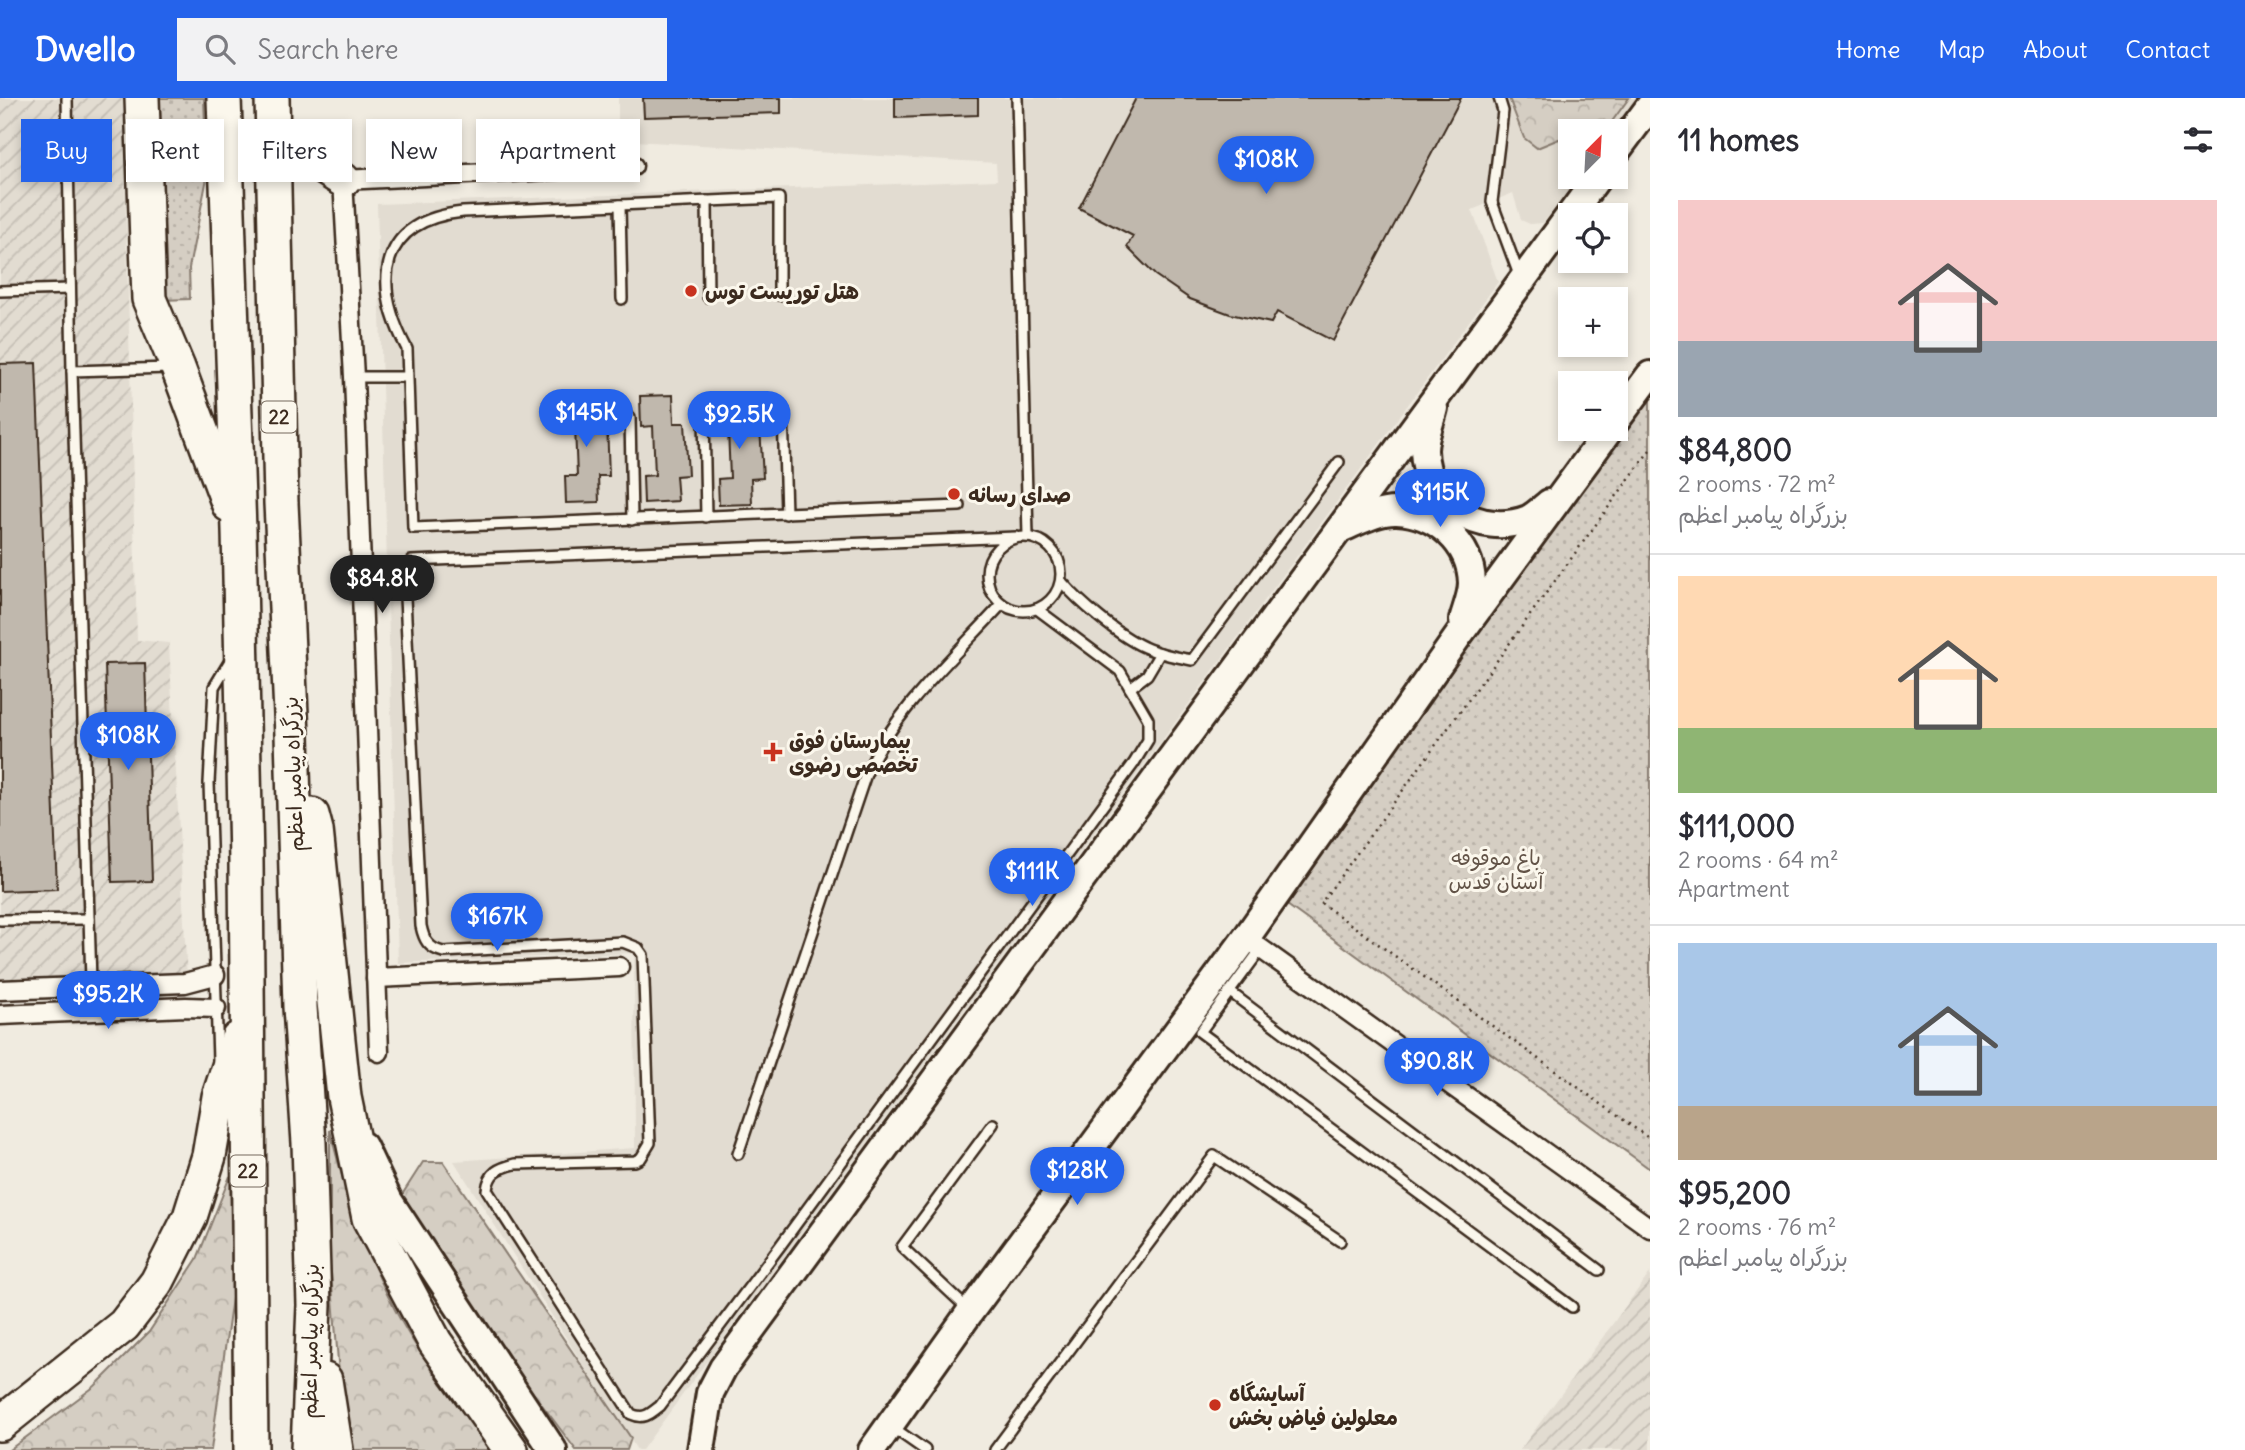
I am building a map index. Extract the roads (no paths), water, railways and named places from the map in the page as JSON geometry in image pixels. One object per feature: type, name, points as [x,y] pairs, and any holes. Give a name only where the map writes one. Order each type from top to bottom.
[{"type":"highway","points":[[142,98],[149,299],[239,530]]},
{"type":"highway","name":"22","points":[[224,98],[239,530],[246,862],[231,1011],[250,1330]]},
{"type":"highway","name":"بزرگراه پیامبر اعظم","points":[[272,98],[273,119]]},
{"type":"highway","name":"بزرگراه پیامبر اعظم","points":[[275,182],[281,503],[292,735],[300,1007],[309,1143],[313,1305],[308,1450]]},
{"type":"highway","points":[[334,182],[343,187]]},
{"type":"highway","points":[[292,735],[316,830],[344,1097],[369,1218],[435,1342],[511,1450]]},
{"type":"highway","points":[[2,1421],[124,1325],[157,1282],[190,1217],[209,1156],[231,1011]]},
{"type":"highway","points":[[313,1305],[336,1450]]},
{"type":"highway","points":[[228,1450],[250,1330]]},
{"type":"highway","points":[[250,1330],[251,1450]]},
{"type":"street","points":[[1628,136],[1650,106]]},
{"type":"street","points":[[379,1052],[354,377],[343,187],[476,177]]},
{"type":"street","points":[[701,1450],[710,1393],[723,1368],[1589,189]]},
{"type":"street","points":[[1628,405],[1650,375]]},
{"type":"street","points":[[1437,396],[1424,449],[1427,471],[1438,494],[1451,508],[1475,521],[1505,524],[1529,519],[1564,492]]},
{"type":"street","points":[[872,1450],[970,1312],[1253,944],[1459,635],[1602,441]]},
{"type":"street","points":[[1339,529],[1375,514],[1396,510],[1417,515],[1442,526],[1458,541],[1469,558],[1472,586],[1459,635]]},
{"type":"street","points":[[1253,944],[1650,1228]]},
{"type":"street","points":[[376,978],[619,967]]},
{"type":"street","points":[[0,989],[185,983],[215,975]]},
{"type":"street","points":[[91,984],[92,1013]]},
{"type":"street","points":[[0,1015],[186,1007],[231,1011]]},
{"type":"street","points":[[344,1097],[389,1200],[553,1450]]},
{"type":"lane","points":[[67,98],[72,371],[91,984]]},
{"type":"lane","points":[[1017,98],[1028,536]]},
{"type":"lane","points":[[1499,98],[1503,111],[1492,202],[1521,280]]},
{"type":"lane","points":[[779,295],[779,198],[438,215],[411,228],[391,252],[386,281],[388,304],[407,349],[413,528],[960,506]]},
{"type":"lane","points":[[707,201],[708,297]]},
{"type":"lane","points":[[620,205],[622,299]]},
{"type":"lane","points":[[0,291],[71,289]]},
{"type":"lane","points":[[72,371],[178,368]]},
{"type":"lane","points":[[354,377],[406,377]]},
{"type":"lane","points":[[783,412],[786,514]]},
{"type":"lane","points":[[704,414],[706,517]]},
{"type":"lane","points":[[630,418],[632,520]]},
{"type":"lane","points":[[1061,581],[1078,600],[1140,646],[1192,660],[1339,462]]},
{"type":"lane","points":[[1016,537],[1004,541],[989,560],[986,572],[988,584],[993,596],[1013,610],[1037,609],[1048,603],[1057,593],[1062,568],[1050,547],[1028,536],[411,561],[406,568],[404,578],[423,937],[428,945],[443,951],[623,942],[638,948],[643,955],[650,1143],[645,1152],[635,1161],[515,1164],[499,1168],[488,1180],[487,1190],[631,1414],[638,1417],[649,1415],[660,1406],[1134,763],[1148,740],[1148,719],[1120,671],[1037,609]]},
{"type":"lane","points":[[738,1154],[866,774],[879,746],[896,721],[1002,604]]},
{"type":"lane","points":[[231,1011],[215,975],[209,783],[214,687],[241,640]]},
{"type":"lane","points":[[1130,688],[1147,675],[1160,653]]},
{"type":"lane","points":[[0,920],[89,919]]},
{"type":"lane","points":[[1253,944],[1230,992],[1200,1032],[1572,1307]]},
{"type":"lane","points":[[1230,992],[1599,1270]]},
{"type":"lane","points":[[970,1312],[902,1247],[993,1124]]},
{"type":"lane","points":[[995,1450],[1214,1156],[1340,1241]]},
{"type":"lane","points":[[889,1425],[925,1450]]},
{"type":"place","name":"هتل توریست توس","points":[[691,291]]},
{"type":"place","name":"صدای رسانه","points":[[954,494]]},
{"type":"place","name":"بیمارستان فوق تخصصی رضوی","points":[[773,752]]},
{"type":"place","name":"آسایشگاه معلولین فیاض بخش","points":[[1215,1405]]},
{"type":"park label","name":"باغ موقوفه آستان قدس","points":[[1496,869]]}]
